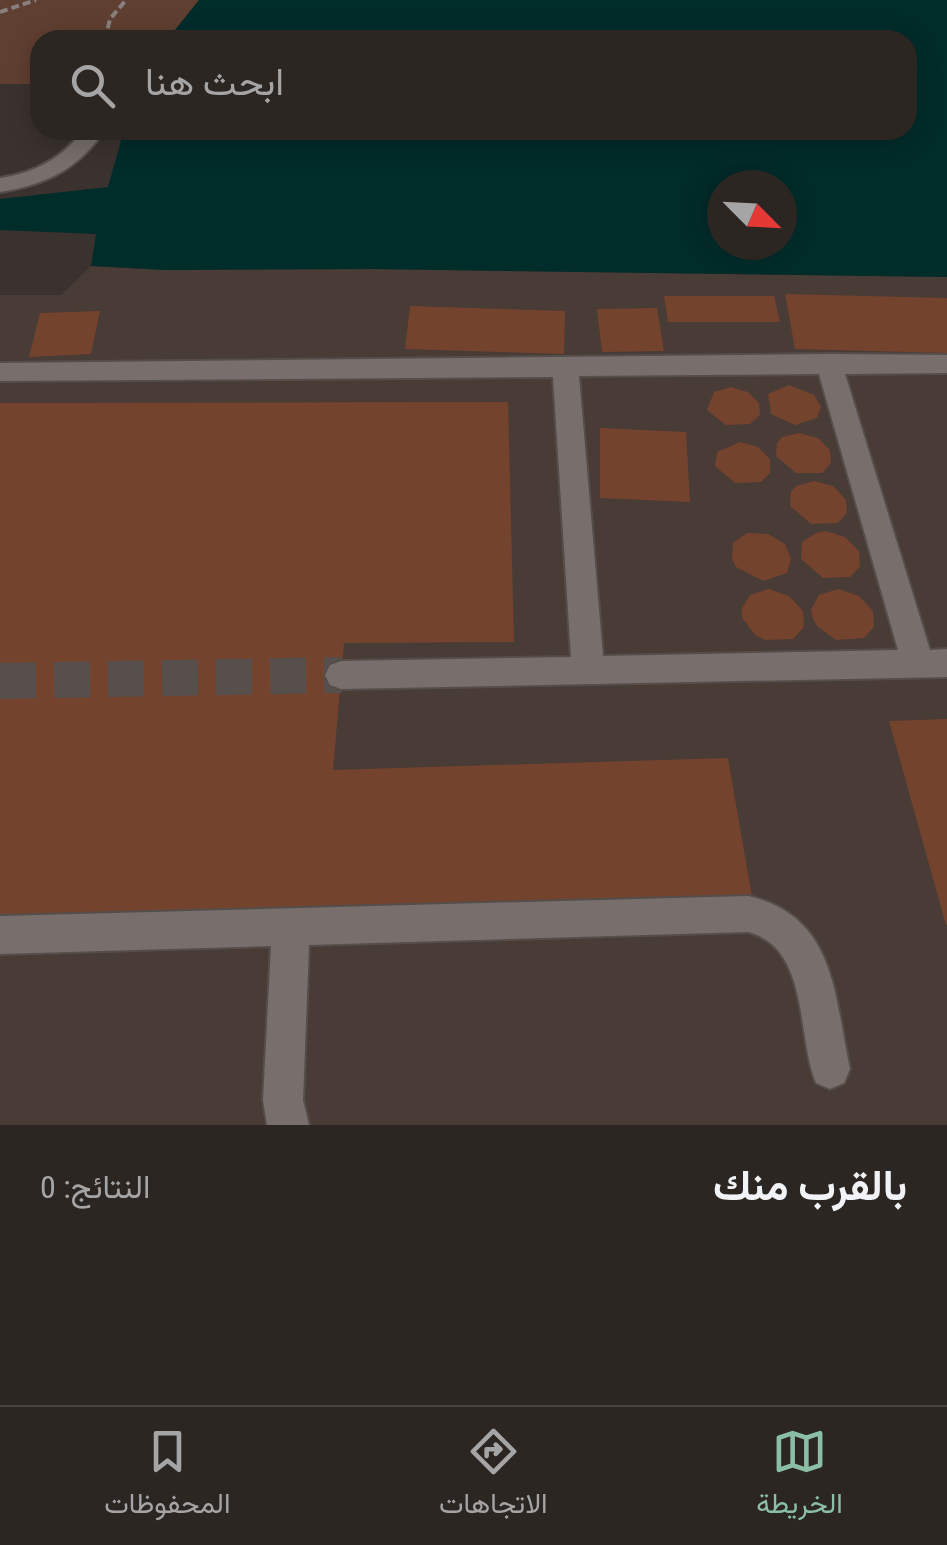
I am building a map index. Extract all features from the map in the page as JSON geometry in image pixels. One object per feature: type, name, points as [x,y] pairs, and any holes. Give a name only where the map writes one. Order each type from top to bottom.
[{"type":"lane","points":[[0,185],[29,180],[59,168],[87,140]]},
{"type":"lane","points":[[342,675],[932,663],[829,363]]},
{"type":"lane","points":[[0,372],[947,364]]},
{"type":"lane","points":[[565,365],[588,670]]},
{"type":"lane","points":[[0,935],[733,913],[764,917],[792,935],[809,965],[830,1069]]},
{"type":"lane","points":[[288,1125],[283,1100],[291,926]]},
{"type":"path","points":[[0,12],[36,0]]},
{"type":"path","points":[[107,30],[110,19],[126,0]]},
{"type":"shaded area","points":[[0,0],[199,0],[175,30],[30,30],[30,84],[0,84]]},
{"type":"shaded area","points":[[91,266],[166,270],[947,277],[947,1125],[0,1125],[0,295],[61,295]]},
{"type":"water","points":[[199,0],[947,0],[947,277],[166,270],[91,266],[96,234],[0,230],[0,199],[108,187],[121,140],[917,140],[917,30],[175,30]]},
{"type":"building","points":[[785,294],[947,298],[947,353],[795,349]]},
{"type":"building","points":[[664,296],[774,296],[780,322],[668,322]]},
{"type":"building","points":[[410,306],[565,311],[564,354],[405,349]]},
{"type":"building","points":[[657,308],[664,351],[602,352],[597,309]]},
{"type":"building","points":[[100,311],[91,354],[29,357],[40,313]]},
{"type":"building","points":[[789,385],[814,395],[821,407],[817,418],[795,425],[771,414],[768,394]]},
{"type":"building","points":[[731,387],[748,392],[759,403],[760,415],[750,424],[726,425],[707,410],[714,392]]},
{"type":"building","points":[[508,402],[514,642],[344,643],[333,770],[728,758],[753,903],[0,916],[0,403]]},
{"type":"building","points":[[600,428],[686,432],[690,502],[600,498]]},
{"type":"building","points":[[799,433],[818,438],[830,450],[831,463],[822,473],[796,473],[776,456],[782,437]]},
{"type":"building","points":[[740,442],[758,447],[770,459],[770,473],[761,482],[735,483],[715,466],[717,452]]},
{"type":"building","points":[[814,481],[833,486],[846,500],[847,513],[838,523],[811,524],[790,506],[791,492],[796,486]]},
{"type":"building","points":[[826,531],[845,537],[859,551],[860,566],[850,577],[823,578],[801,559],[802,542]]},
{"type":"building","points":[[747,533],[768,534],[785,544],[791,559],[787,573],[763,581],[736,567],[733,543]]},
{"type":"building","points":[[769,589],[789,596],[803,611],[804,627],[793,639],[765,640],[755,635],[743,619],[741,610],[750,595]]},
{"type":"building","points":[[838,589],[859,596],[873,611],[874,627],[864,638],[836,640],[813,619],[811,610],[819,595]]},
{"type":"building","points":[[947,719],[947,925],[946,925],[889,721]]},
{"type":"tunnel","points":[[0,681],[341,675]]}]
